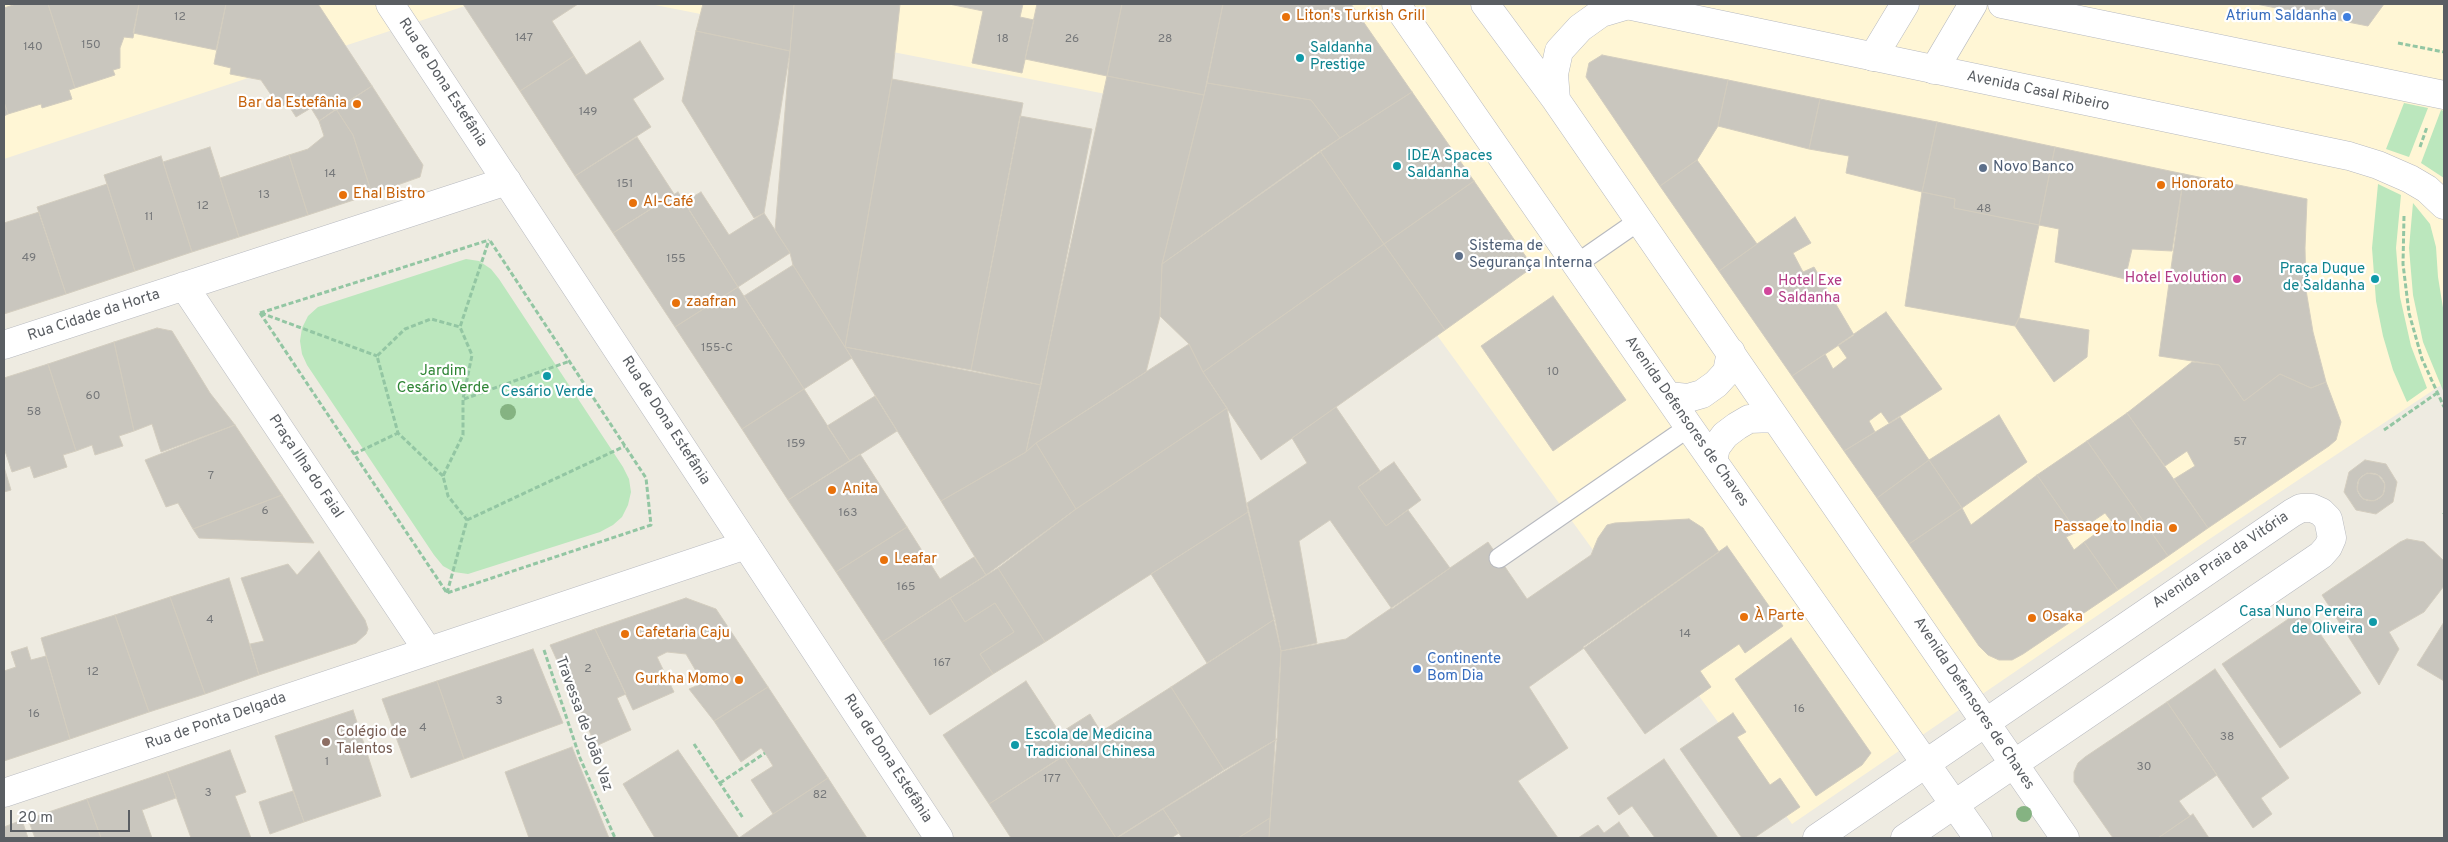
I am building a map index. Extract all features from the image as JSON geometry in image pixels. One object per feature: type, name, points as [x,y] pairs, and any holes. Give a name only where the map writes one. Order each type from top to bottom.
[{"type":"street","name":"Rua de Dona Estefânia","points":[[390,4],[939,838]]},
{"type":"street","name":"Avenida Defensores de Chaves","points":[[1396,4],[1578,263],[1712,461],[1978,838]]},
{"type":"street","name":"Avenida Defensores de Chaves","points":[[1486,4],[1640,220],[1774,418],[1986,721],[2065,838]]},
{"type":"street","points":[[1556,100],[1554,74],[1560,51],[1580,28],[1601,13],[1625,4]]},
{"type":"street","name":"Avenida Casal Ribeiro","points":[[1625,4],[1873,58],[2349,156],[2378,165],[2410,180],[2427,189],[2444,205]]},
{"type":"street","points":[[1873,58],[1905,4]]},
{"type":"street","points":[[1934,70],[1973,4]]},
{"type":"street","points":[[2002,4],[2443,95]]},
{"type":"street","points":[[184,286],[507,181]]},
{"type":"street","name":"Rua Cidade da Horta","points":[[4,345],[184,286]]},
{"type":"street","name":"Praça Ilha do Faial","points":[[184,286],[428,651]]},
{"type":"street","points":[[1668,396],[1688,398],[1702,394],[1716,384],[1727,372],[1731,352]]},
{"type":"street","points":[[1712,461],[1716,447],[1725,435],[1737,426],[1749,419],[1774,418]]},
{"type":"street","name":"Avenida Praia da Vitória","points":[[1817,838],[2292,513],[2301,508],[2312,508],[2321,512],[2328,519],[2332,538],[2328,547],[2321,554],[1905,838]]},
{"type":"street","points":[[428,651],[746,545]]},
{"type":"street","name":"Rua de Ponta Delgada","points":[[4,793],[428,651]]},
{"type":"lane","points":[[1578,263],[1640,220]]},
{"type":"lane","points":[[1499,558],[1689,427]]},
{"type":"path","points":[[2398,43],[2444,52]]},
{"type":"path","points":[[2443,95],[2423,136],[2410,180],[2403,231],[2404,280],[2417,344],[2444,407]]},
{"type":"path","points":[[260,313],[489,239]]},
{"type":"path","points":[[443,476],[463,435],[463,399],[472,355],[460,327],[489,239]]},
{"type":"path","points":[[446,594],[651,525],[646,478],[489,239]]},
{"type":"path","points":[[260,313],[377,356]]},
{"type":"path","points":[[260,313],[446,594]]},
{"type":"path","points":[[377,356],[405,329],[431,319],[460,327]]},
{"type":"path","points":[[377,356],[398,433],[443,476],[448,496],[467,520]]},
{"type":"path","points":[[463,399],[570,361]]},
{"type":"path","points":[[2384,430],[2437,393]]},
{"type":"path","points":[[354,454],[398,433]]},
{"type":"path","points":[[446,594],[467,520],[625,446]]},
{"type":"path","name":"Travessa de João Vaz","points":[[533,616],[580,758],[615,838]]},
{"type":"path","points":[[694,744],[743,818]]},
{"type":"path","points":[[720,783],[765,753]]},
{"type":"shaded area","points":[[4,4],[471,4],[4,159]]},
{"type":"shaded area","points":[[650,4],[2444,4],[2444,383],[2208,540],[1792,824],[1288,130]]},
{"type":"green space","points":[[2404,103],[2428,108],[2409,157],[2386,149]]},
{"type":"green space","points":[[2441,110],[2444,111],[2444,178],[2421,163]]},
{"type":"green space","points":[[2378,184],[2401,195],[2396,248],[2400,297],[2411,346],[2427,388],[2407,402],[2393,370],[2383,336],[2376,301],[2372,248]]},
{"type":"green space","points":[[2413,203],[2430,224],[2436,247],[2438,277],[2444,314],[2444,393],[2423,342],[2413,295],[2409,248]]},
{"type":"green space","name":"Jardim Cesário Verde","points":[[466,259],[479,261],[491,269],[499,279],[623,467],[629,479],[631,492],[628,505],[622,517],[613,525],[600,532],[468,574],[454,572],[443,566],[434,555],[307,365],[302,354],[300,341],[302,328],[308,316],[318,307]]},
{"type":"building","points":[[16,4],[48,4],[75,88],[69,90],[72,99],[42,108],[41,104],[8,114],[4,102],[4,8]]},
{"type":"building","points":[[48,4],[139,4],[133,38],[124,37],[120,48],[120,68],[113,70],[115,75],[75,88]]},
{"type":"building","points":[[139,4],[226,4],[216,50],[133,33]]},
{"type":"building","points":[[226,4],[318,4],[372,86],[319,121],[311,108],[296,117],[287,103],[280,108],[261,80],[230,74],[231,68],[214,64]]},
{"type":"building","points":[[463,4],[578,4],[552,21],[574,56],[520,91]]},
{"type":"building","points":[[703,4],[794,4],[790,51],[696,31]]},
{"type":"building","points":[[794,4],[900,4],[892,79],[845,347],[793,265],[790,253],[775,230]]},
{"type":"building","points":[[949,4],[1023,4],[1020,17],[1034,20],[1022,73],[972,63],[983,11]]},
{"type":"building","points":[[1037,4],[1122,4],[1107,76],[1025,59]]},
{"type":"building","points":[[1122,4],[1223,4],[1204,95],[1107,76]]},
{"type":"building","name":"Saldanha Prestige","points":[[1223,4],[1351,4],[1412,92],[1340,138],[1311,100],[1207,83]]},
{"type":"building","name":"Atrium Saldanha","points":[[2256,4],[2384,4],[2368,26]]},
{"type":"building","points":[[696,31],[790,51],[764,213],[754,218],[682,101]]},
{"type":"building","points":[[640,41],[664,79],[633,99],[651,127],[575,176],[520,91],[574,56],[586,75]]},
{"type":"building","points":[[1602,55],[1728,80],[1718,126],[1697,160],[1660,186],[1586,77],[1589,63]]},
{"type":"building","points":[[1107,76],[1204,95],[1162,264],[1160,316],[1146,372],[1036,443],[1026,452]]},
{"type":"building","points":[[892,79],[1023,103],[971,370],[845,347]]},
{"type":"building","points":[[1728,80],[1820,99],[1809,149],[1718,126]]},
{"type":"building","points":[[1207,83],[1311,100],[1340,138],[1162,264]]},
{"type":"building","points":[[372,86],[423,165],[420,177],[372,194],[353,135],[336,109]]},
{"type":"building","name":"IDEA Spaces Saldanha","points":[[1412,92],[1474,181],[1384,244],[1320,151]]},
{"type":"building","points":[[1820,99],[1937,122],[1922,192],[1846,173],[1849,156],[1809,149]]},
{"type":"building","points":[[4,102],[8,114],[4,116]]},
{"type":"building","points":[[336,109],[353,135],[372,194],[308,215],[289,155],[308,149],[324,136],[319,121]]},
{"type":"building","points":[[1020,116],[1092,129],[1041,385],[971,370]]},
{"type":"building","points":[[1937,122],[2055,147],[2039,225],[1954,208],[1955,199],[1922,192]]},
{"type":"building","points":[[637,137],[674,194],[613,233],[575,176]]},
{"type":"building","points":[[210,147],[239,237],[192,252],[163,162]]},
{"type":"building","points":[[2055,147],[2184,174],[2172,251],[2132,249],[2125,279],[2055,262],[2059,229],[2039,225]]},
{"type":"building","points":[[1320,151],[1384,244],[1203,372],[1189,344],[1160,316],[1162,264]]},
{"type":"building","points":[[289,155],[308,215],[239,237],[220,178]]},
{"type":"building","points":[[161,156],[192,252],[135,271],[104,175]]},
{"type":"building","points":[[1697,160],[1757,244],[1719,271],[1660,186]]},
{"type":"building","name":"Hotel Evolution","points":[[2184,174],[2307,199],[2306,290],[2313,332],[2326,382],[2311,388],[2280,374],[2244,401],[2219,365],[2159,356]]},
{"type":"building","name":"Sistema de Segurança Interna","points":[[1474,181],[1533,267],[1445,330],[1384,244]]},
{"type":"building","points":[[107,184],[135,271],[66,294],[37,207]]},
{"type":"building","points":[[678,192],[738,287],[675,327],[613,233]]},
{"type":"building","points":[[701,192],[729,235],[764,213],[790,253],[738,287],[684,202]]},
{"type":"building","points":[[1922,192],[1955,199],[1954,208],[2039,225],[2019,318],[2015,326],[1905,306]]},
{"type":"building","points":[[39,212],[66,294],[4,314],[4,223]]},
{"type":"building","points":[[1795,217],[1811,243],[1793,253],[1803,272],[1814,267],[1854,335],[1792,376],[1719,271]]},
{"type":"building","points":[[1384,244],[1445,330],[1261,460],[1203,372]]},
{"type":"building","points":[[793,265],[852,358],[804,389],[744,296]]},
{"type":"building","points":[[738,287],[804,389],[742,429],[675,327]]},
{"type":"building","points":[[1553,296],[1626,400],[1553,451],[1481,346]]},
{"type":"building","points":[[1886,312],[1942,389],[1889,423],[1881,412],[1869,421],[1875,432],[1844,451],[1792,376],[1825,354],[1833,369],[1847,358],[1838,345]]},
{"type":"building","points":[[2019,318],[2089,330],[2087,357],[2054,382],[2015,326]]},
{"type":"building","points":[[157,328],[172,331],[210,393],[235,425],[161,452],[152,424],[134,431],[114,342]]},
{"type":"building","points":[[114,342],[134,431],[119,436],[123,446],[95,455],[92,445],[76,451],[48,364]]},
{"type":"building","points":[[1189,344],[1203,372],[1227,408],[1076,509],[1036,443]]},
{"type":"building","points":[[845,347],[1041,385],[1026,452],[941,501]]},
{"type":"building","points":[[2192,362],[2219,365],[2244,401],[2280,374],[2311,388],[2326,382],[2341,422],[2336,440],[2329,446],[2208,528],[2174,479],[2195,466],[2187,451],[2165,466],[2127,413]]},
{"type":"building","points":[[48,364],[76,451],[63,455],[67,467],[34,478],[30,466],[12,472],[4,448],[4,378]]},
{"type":"building","points":[[804,389],[850,461],[788,500],[742,429]]},
{"type":"building","points":[[875,396],[897,431],[850,461],[827,426]]},
{"type":"building","points":[[1336,407],[1380,471],[1358,487],[1386,526],[1408,510],[1450,568],[1392,609],[1330,520],[1299,541],[1317,643],[1281,651],[1247,503],[1307,463],[1292,438]]},
{"type":"building","points":[[1227,408],[1248,512],[1045,642],[998,568],[1076,509]]},
{"type":"building","points":[[2127,413],[2208,528],[2168,556],[2087,441]]},
{"type":"building","points":[[1999,415],[2027,462],[1962,508],[1929,460]]},
{"type":"building","points":[[1900,417],[1929,460],[1877,498],[1844,451]]},
{"type":"building","points":[[235,425],[282,495],[193,529],[178,503],[166,507],[145,460]]},
{"type":"building","points":[[2087,441],[2168,556],[2118,590],[2084,542],[2112,522],[2105,513],[2077,532],[2037,475]]},
{"type":"building","points":[[1036,443],[1076,509],[986,575],[941,501],[1026,452]]},
{"type":"building","points":[[860,454],[907,527],[836,572],[788,500]]},
{"type":"building","points":[[1929,460],[1962,508],[1909,544],[1877,498]]},
{"type":"building","points":[[2365,460],[2386,464],[2397,482],[2393,502],[2376,514],[2356,510],[2344,492],[2349,472]],"holes":[[[2367,473],[2378,475],[2385,484],[2383,495],[2374,501],[2363,499],[2357,490],[2359,479]]]},
{"type":"building","points":[[1394,462],[1421,500],[1386,526],[1358,487]]},
{"type":"building","points":[[4,467],[11,490],[4,492]]},
{"type":"building","points":[[2371,473],[2381,477],[2385,487],[2381,497],[2371,501],[2361,497],[2357,487],[2361,477]]},
{"type":"building","points":[[2037,475],[2077,532],[2066,537],[2074,550],[2084,542],[2118,590],[2023,654],[2012,660],[1999,660],[1988,655],[1979,646],[1909,544],[1962,508],[1971,525]]},
{"type":"building","points":[[282,495],[314,543],[199,538],[193,529]]},
{"type":"building","points":[[1248,512],[1275,619],[1207,663],[1151,574]]},
{"type":"building","name":"Continente Bom Dia","points":[[1689,519],[1703,528],[1719,552],[1529,687],[1568,748],[1518,781],[1558,838],[1269,838],[1281,651],[1346,639],[1488,542],[1527,599],[1591,555],[1598,538],[1607,525]]},
{"type":"building","points":[[907,527],[940,579],[974,557],[986,575],[882,642],[836,572]]},
{"type":"building","name":"Casa Nuno Pereira de Oliveira","points":[[2407,539],[2424,542],[2444,561],[2444,586],[2424,612],[2389,632],[2399,649],[2379,685],[2322,595]]},
{"type":"building","points":[[1727,546],[1783,626],[1745,653],[1739,644],[1700,671],[1711,687],[1645,734],[1583,647]]},
{"type":"building","points":[[319,551],[365,620],[368,629],[366,634],[356,643],[259,675],[250,644],[264,641],[241,578],[288,564],[297,575]]},
{"type":"building","points":[[998,568],[1045,642],[993,674],[980,654],[1014,632],[995,603],[965,622],[950,598]]},
{"type":"building","points":[[229,578],[259,675],[205,694],[170,597]]},
{"type":"building","points":[[170,597],[205,694],[149,712],[115,615]]},
{"type":"building","points":[[686,598],[716,609],[768,687],[714,721],[689,689],[703,683],[686,654],[667,652],[657,657],[674,692],[633,710],[595,629]]},
{"type":"building","points":[[950,598],[965,622],[995,603],[1014,632],[980,654],[993,674],[930,715],[882,642]]},
{"type":"building","points":[[2303,609],[2361,693],[2280,748],[2222,664]]},
{"type":"building","points":[[115,615],[149,712],[70,739],[41,638]]},
{"type":"building","points":[[1275,619],[1281,651],[1277,739],[1224,770],[1171,687]]},
{"type":"building","points":[[2444,622],[2444,681],[2417,665]]},
{"type":"building","points":[[595,629],[626,694],[617,698],[631,730],[596,746],[550,645]]},
{"type":"building","points":[[1791,638],[1871,753],[1862,765],[1816,796],[1735,679]]},
{"type":"building","points":[[27,647],[31,660],[46,656],[70,739],[4,761],[4,671],[16,667],[11,652]]},
{"type":"building","points":[[533,649],[563,723],[464,759],[437,681]]},
{"type":"building","points":[[2215,669],[2289,778],[2261,798],[2272,814],[2253,828],[2167,702]]},
{"type":"building","points":[[437,681],[464,759],[411,778],[382,699]]},
{"type":"building","name":"Escola de Medicina Tradicional Chinesa","points":[[1026,681],[1060,733],[1090,714],[1101,732],[989,804],[943,735]]},
{"type":"building","points":[[768,687],[828,778],[773,814],[751,780],[773,766],[765,753],[761,748],[741,762],[714,721]]},
{"type":"building","points":[[1171,687],[1224,770],[1116,838],[1063,756]]},
{"type":"building","points":[[2167,702],[2217,775],[2179,801],[2190,816],[2158,838],[2113,838],[2074,782],[2074,772],[2078,763],[2085,757]]},
{"type":"building","points":[[353,710],[381,796],[304,822],[275,736]]},
{"type":"building","points":[[1733,713],[1746,732],[1737,737],[1770,785],[1780,778],[1800,807],[1754,838],[1742,838],[1680,749]]},
{"type":"building","points":[[1277,739],[1270,818],[1238,838],[1182,838],[1163,809]]},
{"type":"building","points":[[572,747],[609,838],[529,838],[505,772]]},
{"type":"building","points":[[230,750],[246,792],[235,796],[251,838],[191,838],[167,772]]},
{"type":"building","points":[[678,750],[739,838],[655,838],[623,784]]},
{"type":"building","points":[[1063,756],[1116,838],[1011,838],[989,804]]},
{"type":"building","points":[[1664,759],[1718,838],[1655,838],[1632,806],[1619,815],[1607,798]]},
{"type":"building","points":[[167,772],[176,798],[142,810],[152,838],[101,838],[87,799]]},
{"type":"building","points":[[828,778],[867,838],[739,838],[773,814]]},
{"type":"building","points":[[293,791],[304,822],[270,834],[259,802]]},
{"type":"building","points":[[87,799],[101,838],[35,838],[28,819]]},
{"type":"building","points":[[1163,809],[1179,833],[1171,838],[1117,838]]},
{"type":"building","points":[[2193,814],[2209,838],[2158,838],[2190,816]]},
{"type":"building","points":[[1270,818],[1269,838],[1238,838]]},
{"type":"building","points":[[22,820],[28,838],[4,838],[4,827]]},
{"type":"building","points":[[1619,822],[1630,838],[1578,838],[1598,825],[1604,833]]},
{"type":"place","name":"Liton's Turkish Grill","points":[[1286,17]]},
{"type":"place","name":"Atrium Saldanha","points":[[2347,17]]},
{"type":"place","name":"Saldanha Prestige","points":[[1300,58]]},
{"type":"place","name":"Bar da Estefânia","points":[[357,104]]},
{"type":"place","name":"IDEA Spaces Saldanha","points":[[1397,166]]},
{"type":"place","name":"Novo Banco","points":[[1983,168]]},
{"type":"place","name":"Honorato","points":[[2161,185]]},
{"type":"place","name":"Ehal Bistro","points":[[343,195]]},
{"type":"place","name":"Al-Café","points":[[633,203]]},
{"type":"place","name":"Sistema de Segurança Interna","points":[[1459,256]]},
{"type":"place","name":"Hotel Evolution","points":[[2237,279]]},
{"type":"place","name":"Praça Duque de Saldanha","points":[[2375,279]]},
{"type":"place","name":"Hotel Exe Saldanha","points":[[1768,291]]},
{"type":"place","name":"zaafran","points":[[676,303]]},
{"type":"place","name":"Cesário Verde","points":[[547,376]]},
{"type":"place","name":"Anita","points":[[832,490]]},
{"type":"place","name":"Passage to India","points":[[2173,528]]},
{"type":"place","name":"Leafar","points":[[884,560]]},
{"type":"place","name":"À Parte","points":[[1744,617]]},
{"type":"place","name":"Osaka","points":[[2032,618]]},
{"type":"place","name":"Casa Nuno Pereira de Oliveira","points":[[2373,622]]},
{"type":"place","name":"Cafetaria Caju","points":[[625,634]]},
{"type":"place","name":"Continente Bom Dia","points":[[1417,669]]},
{"type":"place","name":"Gurkha Momo","points":[[739,680]]},
{"type":"place","name":"Colégio de Talentos","points":[[326,742]]},
{"type":"place","name":"Escola de Medicina Tradicional Chinesa","points":[[1015,745]]}]
